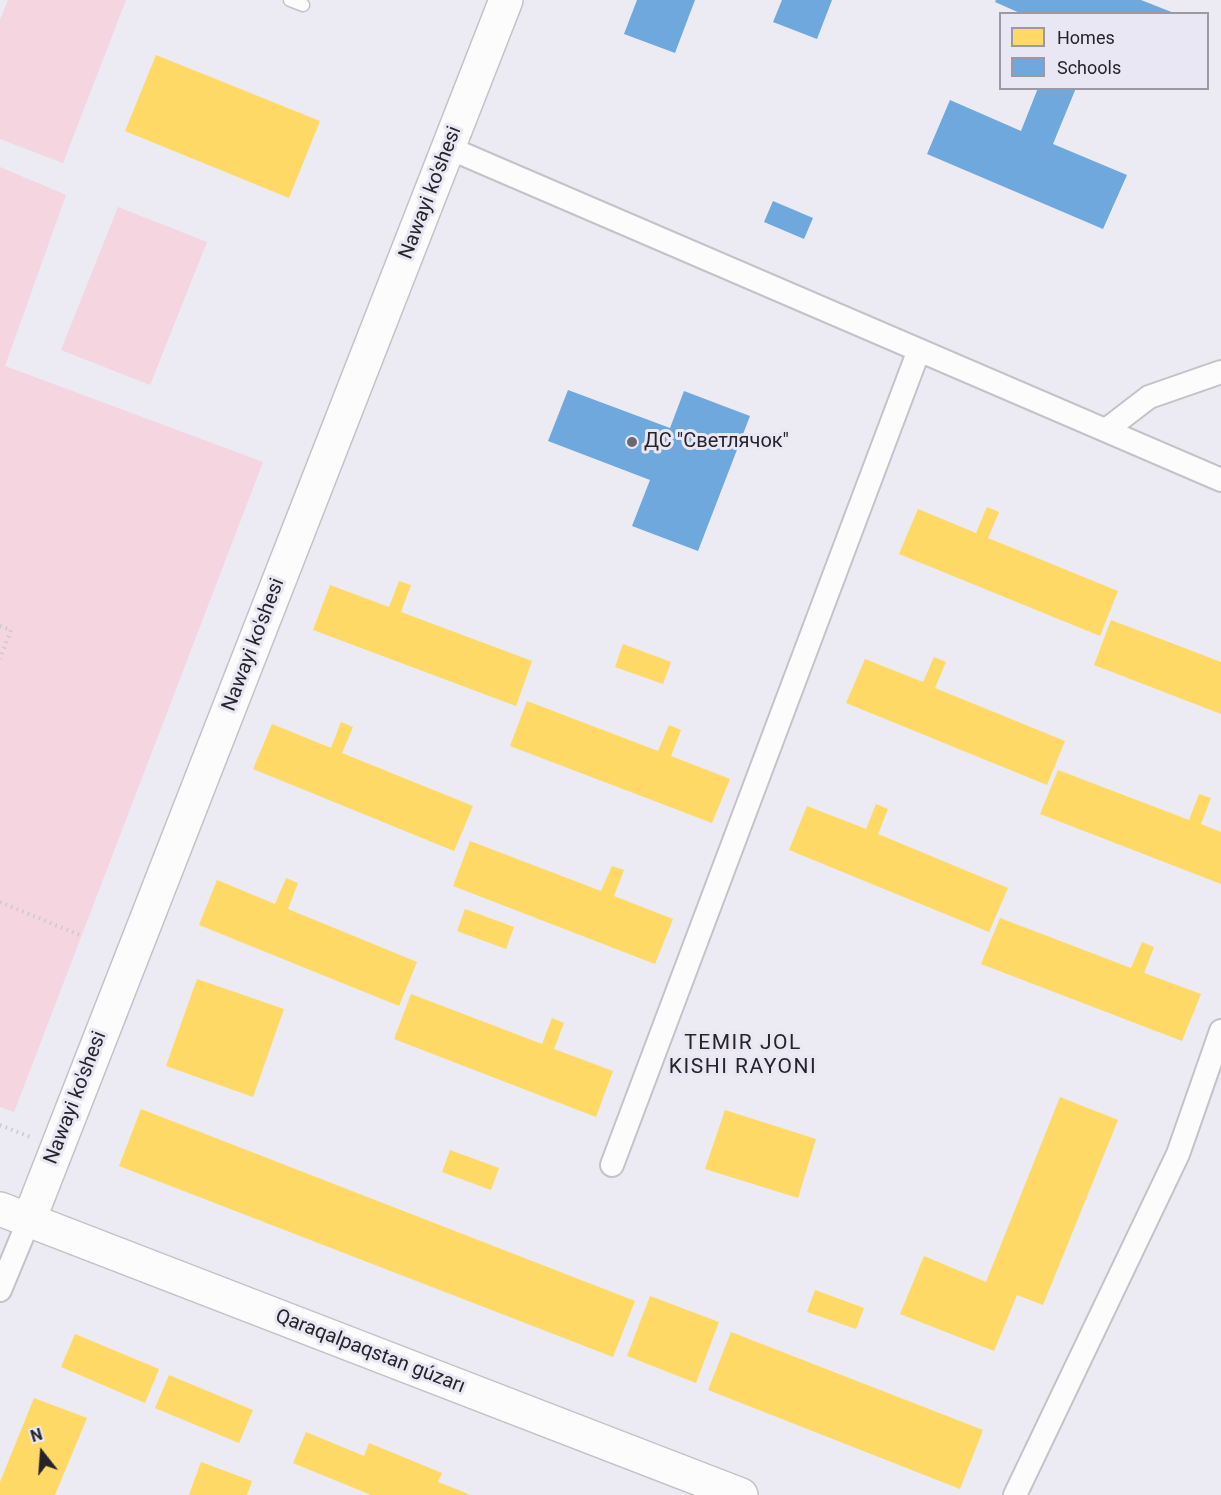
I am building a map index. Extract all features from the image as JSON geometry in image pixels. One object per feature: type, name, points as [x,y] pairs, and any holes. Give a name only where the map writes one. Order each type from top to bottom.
[{"type":"street","name":"Nawayi ko'shesi","points":[[0,1290],[14,1214],[449,148],[506,0]]},
{"type":"street","points":[[449,148],[1221,480]]},
{"type":"street","points":[[612,1165],[919,350]]},
{"type":"street","points":[[1106,430],[1149,397],[1221,372]]},
{"type":"street","points":[[1015,1495],[1178,1154],[1221,1032]]},
{"type":"street","name":"Qaraqalpaqstan gúzarı","points":[[14,1214],[741,1495]]},
{"type":"lane","points":[[290,0],[303,5]]},
{"type":"path","points":[[0,626],[11,630],[0,658]]},
{"type":"path","points":[[0,902],[82,936]]},
{"type":"shaded area","points":[[8,0],[126,0],[63,163],[0,139],[0,20]]},
{"type":"shaded area","points":[[0,167],[66,195],[5,366],[263,462],[14,1112],[0,1107]]},
{"type":"shaded area","points":[[118,207],[207,242],[150,385],[61,350]]},
{"type":"building: Homes","points":[[156,55],[320,121],[289,198],[125,131]]},
{"type":"building: Homes","points":[[987,507],[999,512],[988,538],[1118,591],[1100,636],[899,554],[918,509],[976,533]]},
{"type":"building: Homes","points":[[399,581],[411,585],[401,612],[532,661],[516,706],[313,630],[330,585],[389,607]]},
{"type":"building: Homes","points":[[1111,620],[1221,662],[1221,714],[1094,665]]},
{"type":"building: Homes","points":[[623,644],[671,662],[663,684],[615,667]]},
{"type":"building: Homes","points":[[934,657],[946,662],[935,688],[1065,741],[1047,785],[846,703],[865,659],[923,682]]},
{"type":"building: Homes","points":[[527,701],[658,751],[669,725],[681,730],[671,756],[730,779],[712,823],[510,746]]},
{"type":"building: Homes","points":[[341,722],[353,727],[342,753],[473,806],[454,851],[253,769],[272,724],[331,748]]},
{"type":"building: Homes","points":[[1058,770],[1189,820],[1199,794],[1211,798],[1201,824],[1221,832],[1221,884],[1040,814]]},
{"type":"building: Homes","points":[[876,804],[888,809],[878,834],[1008,888],[989,932],[789,850],[807,806],[866,829]]},
{"type":"building: Homes","points":[[470,841],[601,891],[612,866],[624,870],[614,896],[673,919],[655,964],[453,886]]},
{"type":"building: Homes","points":[[286,878],[298,883],[288,909],[417,962],[399,1006],[199,925],[217,880],[275,904]]},
{"type":"building: Homes","points":[[465,909],[514,927],[506,949],[457,931]]},
{"type":"building: Homes","points":[[1000,918],[1131,968],[1142,942],[1154,947],[1144,973],[1201,994],[1182,1041],[981,964]]},
{"type":"building: Homes","points":[[197,979],[284,1009],[253,1097],[166,1066]]},
{"type":"building: Homes","points":[[411,994],[542,1044],[552,1018],[564,1023],[554,1049],[613,1071],[596,1117],[394,1039]]},
{"type":"building: Homes","points":[[1060,1097],[1118,1120],[1043,1305],[1017,1295],[994,1351],[900,1314],[924,1256],[986,1282]]},
{"type":"building: Homes","points":[[141,1109],[635,1301],[613,1357],[119,1166]]},
{"type":"building: Homes","points":[[725,1110],[816,1139],[798,1198],[705,1169]]},
{"type":"building: Homes","points":[[450,1150],[499,1168],[491,1190],[442,1172]]},
{"type":"building: Homes","points":[[815,1290],[864,1308],[856,1329],[807,1312]]},
{"type":"building: Homes","points":[[650,1296],[719,1322],[696,1383],[627,1356]]},
{"type":"building: Homes","points":[[731,1332],[983,1430],[960,1489],[708,1390]]},
{"type":"building: Homes","points":[[75,1334],[159,1369],[145,1403],[61,1367]]},
{"type":"building: Homes","points":[[169,1375],[253,1410],[239,1443],[155,1408]]},
{"type":"building: Homes","points":[[34,1398],[87,1418],[55,1495],[0,1495],[0,1482]]},
{"type":"building: Homes","points":[[306,1432],[364,1456],[369,1443],[442,1473],[438,1482],[471,1495],[371,1495],[293,1463]]},
{"type":"building: Homes","points":[[201,1462],[252,1481],[247,1495],[189,1495]]},
{"type":"building: Schools","points":[[637,0],[695,0],[675,53],[624,34]]},
{"type":"building: Schools","points":[[782,0],[832,0],[817,39],[773,22]]},
{"type":"building: Schools","points":[[996,0],[1141,0],[1171,12],[1018,12],[995,2]]},
{"type":"building: Schools","points":[[1037,90],[1075,90],[1053,144],[1127,175],[1103,229],[927,154],[950,100],[1021,131]]},
{"type":"building: Schools","points":[[773,201],[813,218],[804,239],[764,222]]},
{"type":"building: Schools","points":[[568,390],[670,428],[684,391],[750,416],[698,551],[632,526],[650,480],[548,441]]},
{"type":"place","name":"ДС \"Светлячок\"","points":[[632,442]]},
{"type":"district","name":"TEMIR JOL KISHI RAYONI","points":[[743,1056]]}]
